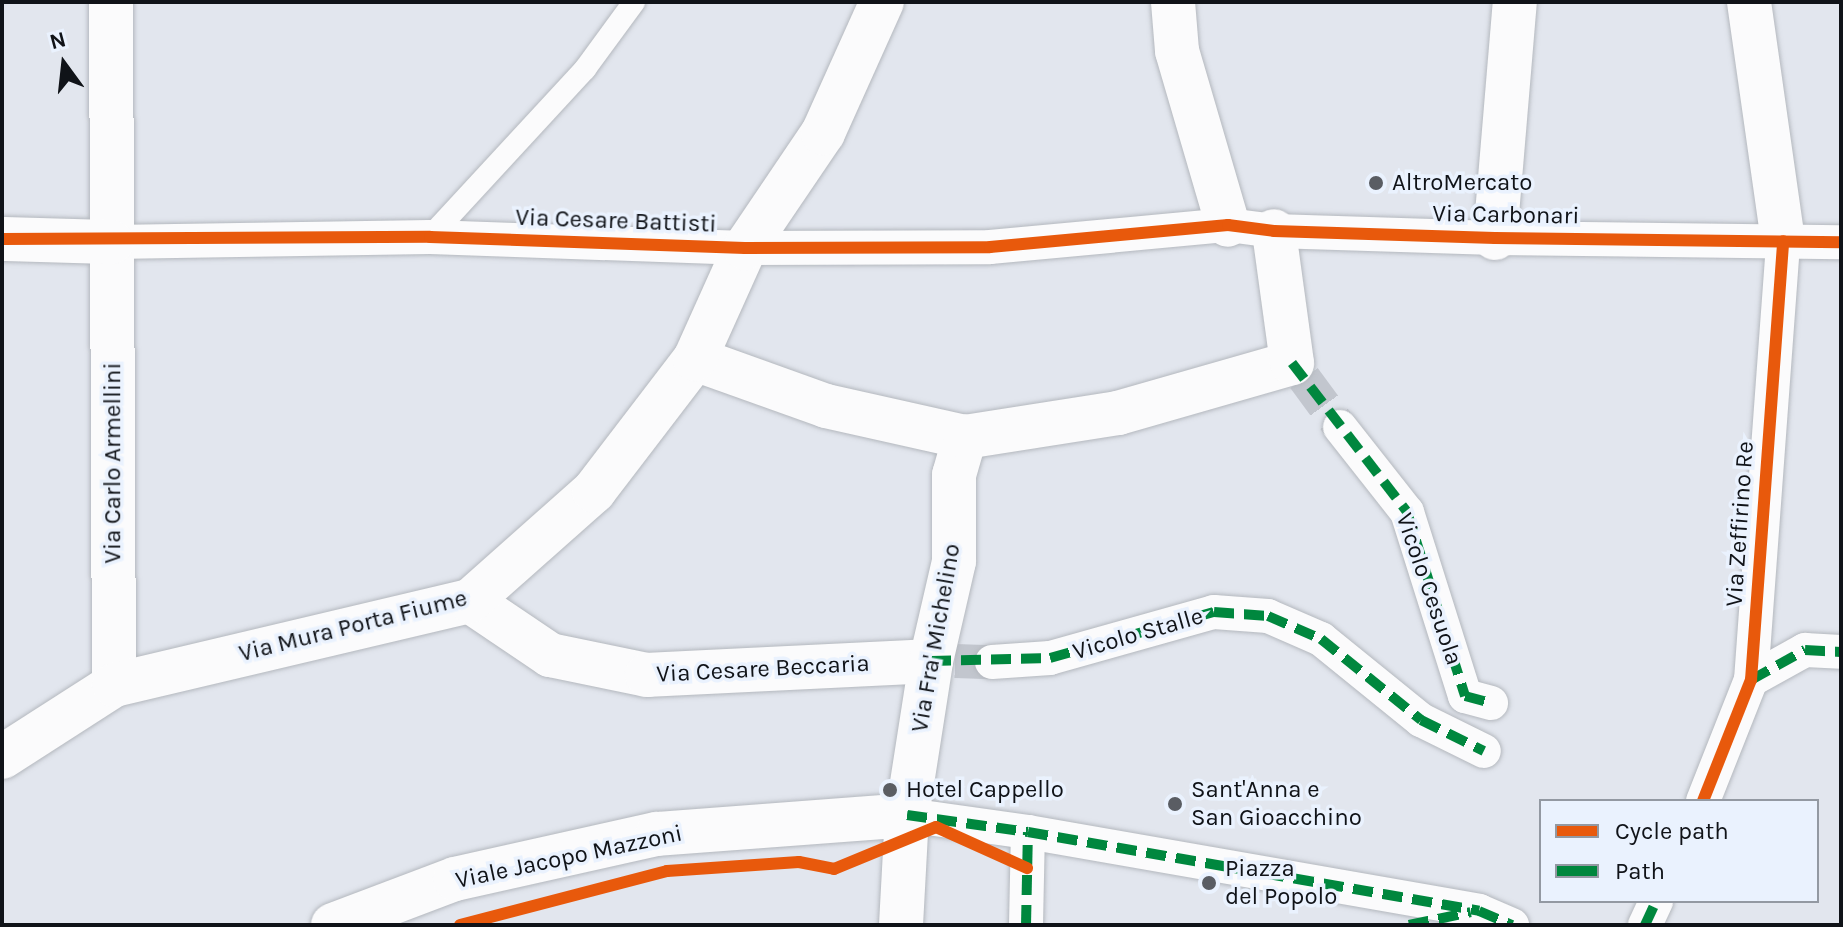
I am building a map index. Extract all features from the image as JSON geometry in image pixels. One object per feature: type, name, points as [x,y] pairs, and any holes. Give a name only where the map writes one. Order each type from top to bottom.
[{"type":"street","name":"Via Carlo Armellini","points":[[111,2],[114,685]]},
{"type":"street","name":"Via Mura Porta Fiume","points":[[2,757],[114,685],[470,601],[594,491],[695,359],[745,248],[823,133],[882,2]]},
{"type":"street","points":[[1173,2],[1177,51],[1228,225]]},
{"type":"street","points":[[1495,238],[1515,2]]},
{"type":"street","points":[[1749,2],[1783,241]]},
{"type":"street","name":"Via Cesare Battisti","points":[[2,239],[112,242],[430,237],[745,248],[990,247],[1228,225]]},
{"type":"street","name":"Via Carbonari","points":[[1228,225],[1274,231],[1495,238],[1841,242]]},
{"type":"street","points":[[695,359],[826,406],[965,437],[1118,413],[1298,371],[1274,231]]},
{"type":"street","name":"Via Zeffirino Re","points":[[1704,799],[1751,680],[1783,241]]},
{"type":"street","name":"Vicolo Cesuola","points":[[1340,427],[1407,512],[1465,696],[1491,703]]},
{"type":"street","name":"Via Fra' Michelino","points":[[901,925],[907,815],[943,661],[954,561],[954,475],[965,437]]},
{"type":"street","name":"Via Cesare Beccaria","points":[[470,601],[550,655],[647,675],[943,661]]},
{"type":"street","name":"Vicolo Stalle","points":[[992,662],[1050,658],[1214,612],[1268,616],[1321,639],[1421,720],[1484,751]]},
{"type":"street","points":[[1751,680],[1805,650],[1840,653]]},
{"type":"street","points":[[907,815],[1028,832],[1512,925]]},
{"type":"street","name":"Viale Jacopo Mazzoni","points":[[333,925],[455,879],[657,834],[907,815]]},
{"type":"street","points":[[1026,925],[1028,832]]},
{"type":"street","points":[[1645,925],[1655,903]]},
{"type":"street","points":[[1409,925],[1473,918]]},
{"type":"lane","points":[[430,237],[585,69],[634,2]]},
{"type":"tunnel","points":[[1304,378],[1340,427]]},
{"type":"tunnel","points":[[955,661],[992,662]]},
{"type":"marked path","points":[[1292,363],[1407,512],[1465,696],[1491,703]]},
{"type":"marked path","points":[[931,661],[1050,658],[1214,612],[1268,616],[1321,639],[1421,720],[1484,751]]},
{"type":"marked path","points":[[1751,680],[1805,650],[1841,652]]},
{"type":"marked path","points":[[907,815],[1028,832],[1479,911],[1512,925]]},
{"type":"marked path","points":[[1026,925],[1028,832]]},
{"type":"marked path","points":[[1645,925],[1655,903]]},
{"type":"marked path","points":[[1409,925],[1471,912]]},
{"type":"cycle path","points":[[2,239],[430,237],[745,248],[990,247],[1228,225],[1274,231],[1495,238],[1841,242]]},
{"type":"cycle path","points":[[1704,799],[1751,680],[1783,241]]},
{"type":"cycle path","points":[[460,925],[667,871],[799,862],[834,869],[936,827],[1027,868]]},
{"type":"place","name":"AltroMercato","points":[[1376,183]]},
{"type":"place","name":"Hotel Cappello","points":[[890,790]]},
{"type":"place","name":"Sant'Anna e San Gioacchino","points":[[1175,804]]},
{"type":"place","name":"Piazza del Popolo","points":[[1209,883]]}]
